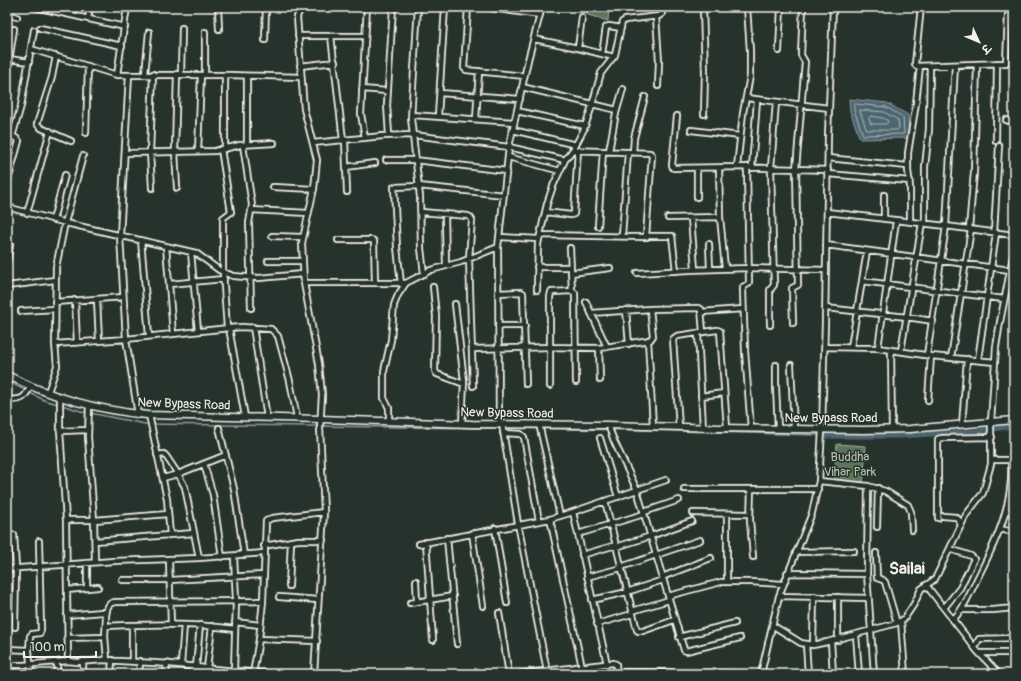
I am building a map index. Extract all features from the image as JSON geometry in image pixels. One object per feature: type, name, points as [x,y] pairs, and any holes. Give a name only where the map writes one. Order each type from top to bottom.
[{"type":"main road","name":"New Bypass Road","points":[[7,374],[31,386],[48,392],[59,402],[88,409],[111,410],[138,414],[150,420],[245,417],[297,418],[320,424],[389,421],[462,424],[502,428],[610,429],[653,426],[751,429],[892,430],[962,425],[991,427],[1014,420]]},
{"type":"street","points":[[35,7],[125,27]]},
{"type":"street","points":[[61,13],[62,7]]},
{"type":"street","points":[[88,19],[90,7]]},
{"type":"street","points":[[117,75],[128,7]]},
{"type":"street","points":[[218,7],[219,29]]},
{"type":"street","points":[[265,40],[266,7]]},
{"type":"street","points":[[305,7],[297,15],[300,66],[305,117],[317,160],[314,189],[302,237],[302,261],[304,283],[322,395],[320,424],[324,512],[314,674]]},
{"type":"street","points":[[365,138],[361,114],[367,7]]},
{"type":"street","points":[[389,135],[387,91],[393,7]]},
{"type":"street","points":[[418,7],[412,115],[421,212],[421,252],[424,274]]},
{"type":"street","points":[[438,116],[445,7]]},
{"type":"street","points":[[468,7],[464,67],[466,70],[524,76]]},
{"type":"street","points":[[485,7],[540,15]]},
{"type":"street","points":[[542,7],[524,76],[509,147],[498,247],[498,349],[502,428],[518,524],[547,671]]},
{"type":"street","points":[[537,290],[539,237],[545,212],[565,160],[575,148],[585,126],[601,72],[614,57],[622,22],[625,20],[661,15],[661,7]]},
{"type":"street","points":[[703,7],[705,72],[704,114]]},
{"type":"street","points":[[737,167],[743,113],[747,98],[751,67],[747,7]]},
{"type":"street","points":[[779,51],[781,7]]},
{"type":"street","points":[[793,323],[792,288],[798,285],[796,169],[805,62],[801,55],[803,7]]},
{"type":"street","points":[[761,674],[779,596],[812,513],[818,489],[825,347],[829,108],[833,7]]},
{"type":"street","points":[[921,7],[916,66],[1007,62],[1008,15]]},
{"type":"street","points":[[7,14],[17,17]]},
{"type":"street","points":[[656,16],[659,61],[658,86]]},
{"type":"street","points":[[578,48],[582,17]]},
{"type":"street","points":[[602,54],[606,27],[621,28]]},
{"type":"street","points":[[40,28],[122,46]]},
{"type":"street","points":[[177,188],[175,151],[182,28]]},
{"type":"street","points":[[7,74],[14,29]]},
{"type":"street","points":[[7,184],[18,143],[18,139],[10,136],[21,106],[34,30]]},
{"type":"street","points":[[145,74],[149,32]]},
{"type":"street","points":[[198,151],[205,32]]},
{"type":"street","points":[[298,36],[365,36]]},
{"type":"street","points":[[331,36],[344,140],[347,192]]},
{"type":"street","points":[[534,39],[614,57]]},
{"type":"street","points":[[31,49],[117,75],[179,74],[301,77]]},
{"type":"street","points":[[56,56],[52,77],[37,122],[39,126],[71,141]]},
{"type":"street","points":[[9,59],[29,62]]},
{"type":"street","points":[[300,66],[335,62]]},
{"type":"street","points":[[996,141],[997,63]]},
{"type":"street","points":[[952,358],[970,229],[974,172],[977,64]]},
{"type":"street","points":[[928,400],[929,356],[932,321],[946,226],[955,65]]},
{"type":"street","points":[[86,133],[88,66]]},
{"type":"street","points":[[910,222],[910,181],[907,166],[920,66]]},
{"type":"street","points":[[901,351],[923,223],[925,162],[929,129],[930,66]]},
{"type":"street","points":[[476,119],[479,71]]},
{"type":"street","points":[[152,188],[150,152],[153,74]]},
{"type":"street","points":[[129,75],[120,236],[126,339],[138,414]]},
{"type":"street","points":[[225,75],[223,149],[231,212],[223,218],[223,272],[228,328],[245,417]]},
{"type":"street","points":[[247,76],[245,145],[252,205],[249,223],[251,308]]},
{"type":"street","points":[[522,87],[617,110]]},
{"type":"street","points":[[362,89],[387,91]]},
{"type":"street","points":[[609,151],[617,110],[623,89]]},
{"type":"street","points":[[440,93],[520,99]]},
{"type":"street","points":[[633,152],[634,138],[645,97]]},
{"type":"street","points":[[747,98],[829,108]]},
{"type":"street","points":[[751,429],[743,288],[748,284],[750,167],[757,100]]},
{"type":"street","points":[[770,325],[770,292],[771,288],[774,286],[771,168],[776,102]]},
{"type":"street","points":[[517,111],[585,126]]},
{"type":"street","points":[[412,115],[514,122]]},
{"type":"street","points":[[677,116],[672,167],[674,168],[750,167],[796,169],[910,181]]},
{"type":"street","points":[[1006,120],[1014,123]]},
{"type":"street","points":[[513,130],[575,148],[650,153],[652,155],[647,237]]},
{"type":"street","points":[[691,130],[740,136]]},
{"type":"street","points":[[26,213],[50,132]]},
{"type":"street","points":[[313,143],[389,135],[413,136],[509,147],[565,160]]},
{"type":"street","points":[[125,153],[198,151],[274,143]]},
{"type":"street","points":[[978,360],[995,233],[999,146]]},
{"type":"street","points":[[545,212],[571,215],[574,214],[575,148]]},
{"type":"street","points":[[598,226],[603,151]]},
{"type":"street","points":[[622,236],[628,152]]},
{"type":"street","points":[[48,392],[57,366],[55,344],[56,262],[83,156]]},
{"type":"street","points":[[508,157],[560,171]]},
{"type":"street","points":[[828,158],[907,166]]},
{"type":"street","points":[[386,160],[416,160],[507,171]]},
{"type":"street","points":[[346,167],[375,163]]},
{"type":"street","points":[[697,168],[697,197]]},
{"type":"street","points":[[719,168],[720,217],[725,268]]},
{"type":"street","points":[[53,220],[65,175]]},
{"type":"street","points":[[389,421],[389,408],[384,398],[385,367],[391,340],[394,305],[404,284],[397,247],[393,188],[396,186],[419,186],[504,195]]},
{"type":"street","points":[[273,187],[314,189]]},
{"type":"street","points":[[884,194],[884,219]]},
{"type":"street","points":[[7,208],[191,252],[202,256],[223,272],[233,276],[269,278],[303,274]]},
{"type":"street","points":[[251,210],[308,213]]},
{"type":"street","points":[[421,212],[468,216],[472,218],[469,258],[473,386]]},
{"type":"street","points":[[827,212],[1014,235]]},
{"type":"street","points":[[445,214],[446,266]]},
{"type":"street","points":[[668,218],[720,217]]},
{"type":"street","points":[[691,218],[695,269]]},
{"type":"street","points":[[878,348],[896,221]]},
{"type":"street","points":[[272,236],[302,237]]},
{"type":"street","points":[[499,237],[672,236],[676,271]]},
{"type":"street","points":[[141,240],[149,336]]},
{"type":"street","points":[[338,240],[374,241],[375,284]]},
{"type":"street","points":[[7,241],[10,245],[7,262]]},
{"type":"street","points":[[709,244],[710,269]]},
{"type":"street","points":[[826,245],[1010,270]]},
{"type":"street","points":[[166,246],[173,334]]},
{"type":"street","points":[[304,283],[404,284],[431,270],[498,247]]},
{"type":"street","points":[[570,248],[572,291],[574,291],[575,294],[576,382]]},
{"type":"street","points":[[851,347],[867,250]]},
{"type":"street","points":[[191,252],[198,331]]},
{"type":"street","points":[[772,625],[801,643],[813,645],[856,635],[899,622],[909,612],[921,589],[935,579],[966,515],[983,492],[991,460],[991,427],[995,362],[1000,322],[1004,299],[1011,277],[1010,270],[1014,252]]},
{"type":"street","points":[[268,261],[302,261]]},
{"type":"street","points":[[537,267],[571,267]]},
{"type":"street","points":[[571,273],[610,268]]},
{"type":"street","points":[[637,274],[725,268],[826,270]]},
{"type":"street","points":[[169,284],[224,279]]},
{"type":"street","points":[[7,286],[55,280]]},
{"type":"street","points":[[862,281],[1004,299]]},
{"type":"street","points":[[433,287],[436,316],[435,371],[437,374],[464,384]]},
{"type":"street","points":[[550,386],[551,294],[553,292],[572,291]]},
{"type":"street","points":[[498,292],[522,292],[524,295],[526,384]]},
{"type":"street","points":[[55,302],[123,297]]},
{"type":"street","points":[[97,299],[99,341]]},
{"type":"street","points":[[75,300],[77,343]]},
{"type":"street","points":[[586,302],[607,347]]},
{"type":"street","points":[[455,304],[464,384],[462,424]]},
{"type":"street","points":[[472,349],[551,347],[599,348],[648,340],[652,339],[653,336],[650,308]]},
{"type":"street","points":[[591,313],[650,308],[701,309],[701,396],[703,428]]},
{"type":"street","points":[[826,308],[932,321]]},
{"type":"street","points":[[21,311],[55,309]]},
{"type":"street","points":[[701,312],[743,309]]},
{"type":"street","points":[[626,310],[629,344]]},
{"type":"street","points":[[498,326],[525,326]]},
{"type":"street","points":[[253,327],[267,418]]},
{"type":"street","points":[[55,344],[126,339],[228,328],[253,327],[271,329],[278,336],[290,381],[297,418]]},
{"type":"street","points":[[679,427],[673,339],[677,336],[717,330],[720,331],[727,428]]},
{"type":"street","points":[[648,340],[653,426]]},
{"type":"street","points":[[825,347],[878,348],[929,356],[995,362]]},
{"type":"street","points":[[599,348],[600,380]]},
{"type":"street","points":[[891,350],[892,430]]},
{"type":"street","points":[[962,425],[966,359]]},
{"type":"street","points":[[776,365],[778,429]]},
{"type":"street","points":[[791,365],[794,429]]},
{"type":"street","points":[[7,400],[21,399],[31,386]]},
{"type":"street","points":[[701,396],[724,393]]},
{"type":"street","points":[[59,402],[66,520],[68,661]]},
{"type":"street","points":[[88,409],[95,562]]},
{"type":"street","points":[[150,420],[167,499],[170,535]]},
{"type":"street","points":[[219,428],[234,489],[244,555]]},
{"type":"street","points":[[502,428],[521,434],[524,437],[539,521]]},
{"type":"street","points":[[540,428],[560,516]]},
{"type":"street","points":[[610,429],[637,490],[684,650],[740,638]]},
{"type":"street","points":[[60,431],[88,430]]},
{"type":"street","points":[[938,518],[938,439],[992,437]]},
{"type":"street","points":[[600,438],[618,497]]},
{"type":"street","points":[[158,455],[165,455],[178,474],[185,488],[199,558]]},
{"type":"street","points":[[163,478],[178,474],[226,455]]},
{"type":"street","points":[[953,620],[962,610],[1000,529],[1012,491],[1011,461],[991,460]]},
{"type":"street","points":[[204,464],[213,494],[222,557]]},
{"type":"street","points":[[419,544],[495,528],[550,519],[666,480]]},
{"type":"street","points":[[818,481],[868,486],[885,491],[908,505],[911,512],[912,530]]},
{"type":"street","points":[[868,486],[867,574],[874,674]]},
{"type":"street","points":[[684,488],[818,489]]},
{"type":"street","points":[[877,527],[878,488]]},
{"type":"street","points":[[751,489],[750,514],[753,557]]},
{"type":"street","points":[[578,534],[611,525],[679,500]]},
{"type":"street","points":[[605,501],[638,632],[674,620]]},
{"type":"street","points":[[1006,511],[1014,511]]},
{"type":"street","points":[[253,673],[259,639],[263,601],[265,525],[268,519],[272,518],[324,512]]},
{"type":"street","points":[[573,512],[607,664]]},
{"type":"street","points":[[693,513],[750,514]]},
{"type":"street","points":[[66,520],[94,520],[168,514]]},
{"type":"street","points":[[727,514],[727,582]]},
{"type":"street","points":[[943,516],[956,517],[961,526]]},
{"type":"street","points":[[550,519],[582,667]]},
{"type":"street","points":[[582,555],[651,536],[692,521]]},
{"type":"street","points":[[495,528],[507,603]]},
{"type":"street","points":[[1000,529],[1014,532]]},
{"type":"street","points":[[95,541],[194,533]]},
{"type":"street","points":[[472,533],[482,606]]},
{"type":"street","points":[[14,535],[16,568],[15,627]]},
{"type":"street","points":[[448,538],[457,644]]},
{"type":"street","points":[[264,546],[291,541],[323,540]]},
{"type":"street","points":[[587,576],[621,568],[700,540]]},
{"type":"street","points":[[31,674],[29,650],[31,635],[39,634],[41,632],[39,541]]},
{"type":"street","points":[[289,586],[291,541]]},
{"type":"street","points":[[426,542],[433,640]]},
{"type":"street","points":[[944,608],[960,588],[974,559],[971,556],[950,549]]},
{"type":"street","points":[[796,552],[854,551]]},
{"type":"street","points":[[7,569],[95,562],[169,560],[264,553]]},
{"type":"street","points":[[876,553],[877,578],[885,582],[899,622],[905,674]]},
{"type":"street","points":[[234,556],[236,601],[234,671]]},
{"type":"street","points":[[592,600],[627,592],[711,558]]},
{"type":"street","points":[[169,560],[171,625]]},
{"type":"street","points":[[87,563],[87,588]]},
{"type":"street","points":[[787,573],[867,574]]},
{"type":"street","points":[[122,580],[170,580],[264,575]]},
{"type":"street","points":[[416,582],[417,602]]},
{"type":"street","points":[[597,624],[668,598],[709,585],[727,582],[783,584]]},
{"type":"street","points":[[926,584],[953,620],[999,674]]},
{"type":"street","points":[[67,590],[98,587]]},
{"type":"street","points":[[410,603],[453,596]]},
{"type":"street","points":[[779,596],[868,598]]},
{"type":"street","points":[[813,645],[814,596]]},
{"type":"street","points":[[279,597],[318,600]]},
{"type":"street","points":[[838,597],[838,640]]},
{"type":"street","points":[[111,674],[105,636],[108,606],[112,602],[263,601]]},
{"type":"street","points":[[962,610],[1014,608]]},
{"type":"street","points":[[67,615],[102,612],[105,613],[106,616]]},
{"type":"street","points":[[499,613],[509,674]]},
{"type":"street","points":[[235,622],[260,625]]},
{"type":"street","points":[[679,637],[735,623]]},
{"type":"street","points":[[132,625],[132,661]]},
{"type":"street","points":[[181,665],[184,625]]},
{"type":"street","points":[[106,626],[200,625],[235,629]]},
{"type":"street","points":[[192,674],[200,625]]},
{"type":"street","points":[[207,668],[212,626]]},
{"type":"street","points":[[856,635],[859,674]]},
{"type":"street","points":[[67,638],[103,638],[105,636]]},
{"type":"street","points":[[975,647],[980,639],[1014,638]]},
{"type":"street","points":[[259,639],[317,641]]},
{"type":"street","points":[[831,641],[833,674]]},
{"type":"street","points":[[806,644],[808,674]]},
{"type":"street","points":[[7,649],[29,650]]},
{"type":"street","points":[[980,653],[1014,653]]},
{"type":"street","points":[[7,665],[68,661],[140,661],[272,674]]},
{"type":"street","points":[[83,661],[84,674]]},
{"type":"street","points":[[139,674],[140,661]]},
{"type":"street","points":[[57,662],[57,674]]},
{"type":"street","points":[[166,674],[167,663]]},
{"type":"street","points":[[518,674],[562,671],[575,667],[614,663],[617,666],[617,673],[741,674]]},
{"type":"street","points":[[595,665],[595,674]]},
{"type":"street","points":[[575,667],[576,674]]},
{"type":"street","points":[[214,669],[218,674]]},
{"type":"green space","points":[[585,7],[609,7],[608,21],[588,15]]},
{"type":"green space","name":"Buddha Vihar Park","points":[[837,444],[866,446],[863,485],[834,483]]},
{"type":"water","points":[[849,99],[887,103],[908,115],[909,138],[860,139],[850,111]]},
{"type":"waterway","points":[[7,381],[27,391]]},
{"type":"waterway","points":[[30,393],[46,401],[58,404]]},
{"type":"waterway","points":[[62,405],[87,413]]},
{"type":"waterway","points":[[90,413],[145,424],[639,430],[819,435]]},
{"type":"waterway","points":[[827,436],[900,436],[978,431],[1014,426]]},
{"type":"district","name":"Sailai","points":[[907,568]]}]
